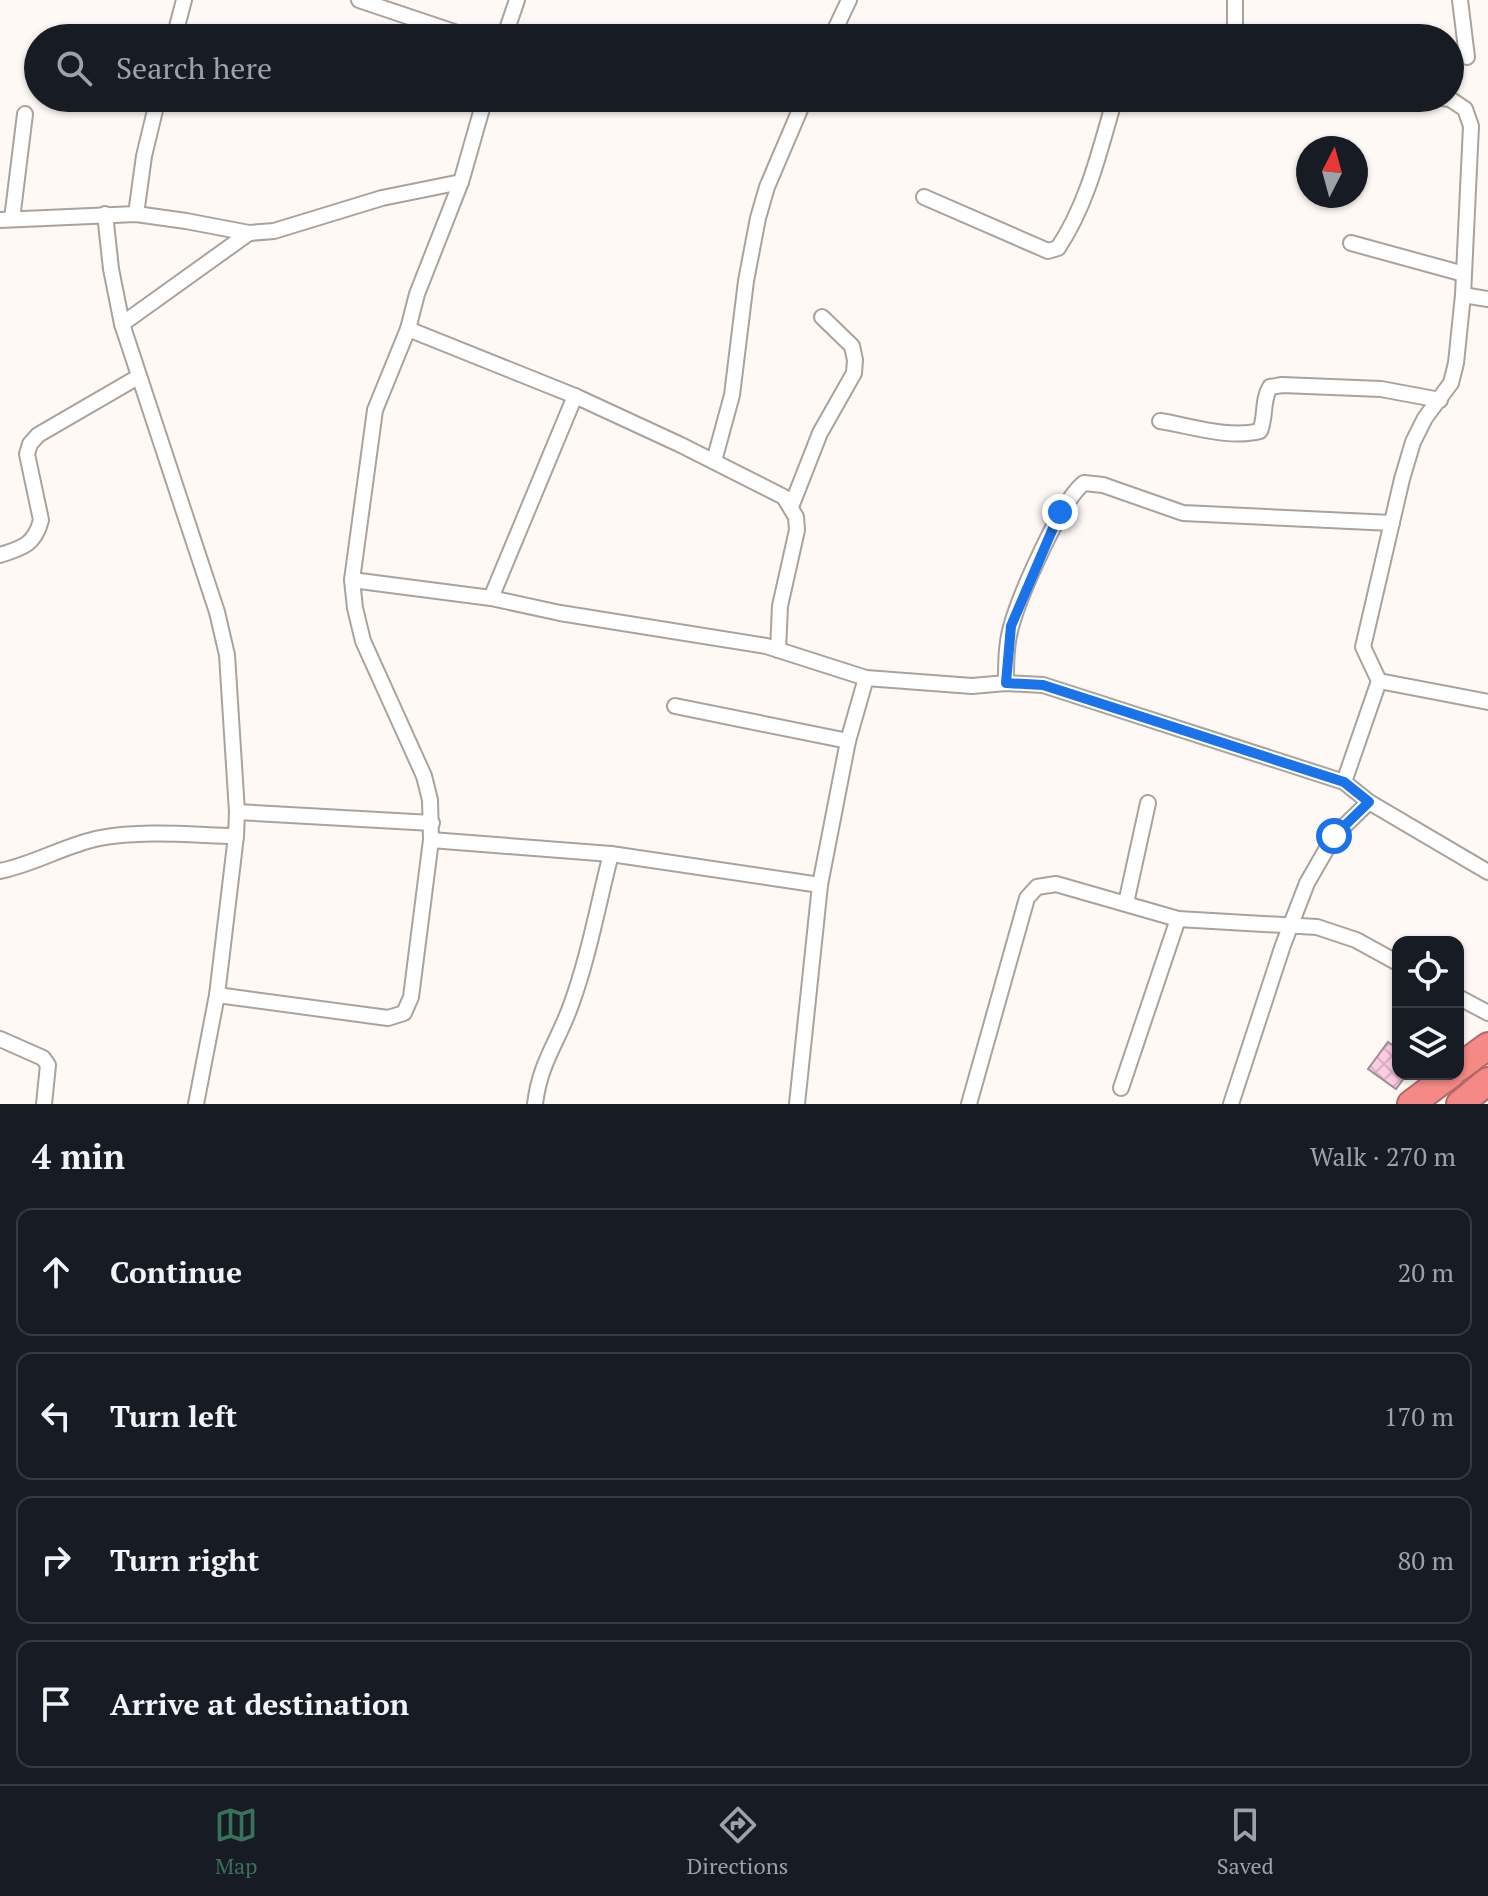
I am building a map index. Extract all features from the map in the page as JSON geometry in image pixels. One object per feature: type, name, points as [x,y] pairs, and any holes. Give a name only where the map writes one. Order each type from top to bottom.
[{"type":"highway","points":[[1464,1064],[1488,1046]]},
{"type":"highway","points":[[1411,1104],[1443,1080]]},
{"type":"highway","points":[[1460,1104],[1488,1081]]},
{"type":"street","points":[[178,24],[184,0]]},
{"type":"street","points":[[359,0],[430,24]]},
{"type":"street","points":[[509,24],[517,0]]},
{"type":"street","points":[[838,24],[849,0]]},
{"type":"street","points":[[1235,0],[1235,24]]},
{"type":"street","points":[[1460,0],[1463,24]]},
{"type":"street","points":[[1464,33],[1467,57]]},
{"type":"street","points":[[1344,782],[1379,681],[1363,647],[1413,442],[1425,418],[1451,383],[1456,363],[1463,295],[1471,126],[1464,108]]},
{"type":"street","points":[[136,214],[144,156],[155,112]]},
{"type":"street","points":[[217,995],[388,1018],[404,1013],[411,997],[431,840],[430,800],[424,776],[363,641],[352,580],[375,410],[461,182],[481,112]]},
{"type":"street","points":[[714,461],[732,395],[746,281],[758,218],[767,187],[799,112]]},
{"type":"street","points":[[924,197],[1048,251],[1058,248],[1090,183],[1111,112]]},
{"type":"street","points":[[25,114],[6,220],[136,214],[249,233],[274,231],[382,198],[461,182]]},
{"type":"street","points":[[105,214],[111,269],[122,324],[217,612],[227,655],[236,836],[217,995],[196,1104]]},
{"type":"street","points":[[122,324],[249,233]]},
{"type":"street","points":[[1351,243],[1464,274]]},
{"type":"street","points":[[1463,295],[1488,299]]},
{"type":"street","points":[[791,507],[820,433],[854,373],[852,346],[822,317]]},
{"type":"street","points":[[408,329],[575,396],[776,492],[791,507],[797,530],[780,606],[778,650]]},
{"type":"street","points":[[0,555],[26,547],[35,538],[41,520],[27,454],[30,444],[38,435],[138,377]]},
{"type":"street","points":[[1160,421],[1226,432],[1248,434],[1260,431],[1265,419],[1265,395],[1270,387],[1282,385],[1381,389],[1440,400]]},
{"type":"street","points":[[491,598],[575,396]]},
{"type":"street","points":[[1006,683],[1007,646],[1017,609],[1064,505],[1084,483],[1103,485],[1183,513],[1392,523]]},
{"type":"street","points":[[352,580],[491,598],[778,650],[866,678],[972,686],[1006,683],[1043,685],[1344,782],[1369,802],[1488,872]]},
{"type":"street","points":[[797,1104],[820,885],[848,741],[866,678]]},
{"type":"street","points":[[1379,681],[1488,702]]},
{"type":"street","points":[[675,706],[848,741]]},
{"type":"street","points":[[1231,1104],[1307,883],[1334,836],[1369,802]]},
{"type":"street","points":[[1126,903],[1148,803]]},
{"type":"street","points":[[237,812],[432,823]]},
{"type":"street","points":[[0,871],[37,862],[78,843],[101,838],[125,835],[236,836]]},
{"type":"street","points":[[431,840],[611,854],[820,885]]},
{"type":"street","points":[[535,1104],[545,1057],[570,1008],[581,977],[611,854]]},
{"type":"street","points":[[969,1104],[1027,898],[1037,887],[1056,884],[1178,919],[1317,927],[1356,940],[1392,960]]},
{"type":"street","points":[[1121,1088],[1178,919]]},
{"type":"street","points":[[1464,1000],[1488,1013]]},
{"type":"street","points":[[0,1039],[43,1058],[48,1065],[44,1104]]},
{"type":"building","points":[[1388,1042],[1392,1045],[1392,1080],[1403,1080],[1396,1089],[1368,1069]]},
{"type":"route","points":[[1060,512],[1011,626],[1006,683],[1043,685],[1344,782],[1369,802],[1334,836]]}]
